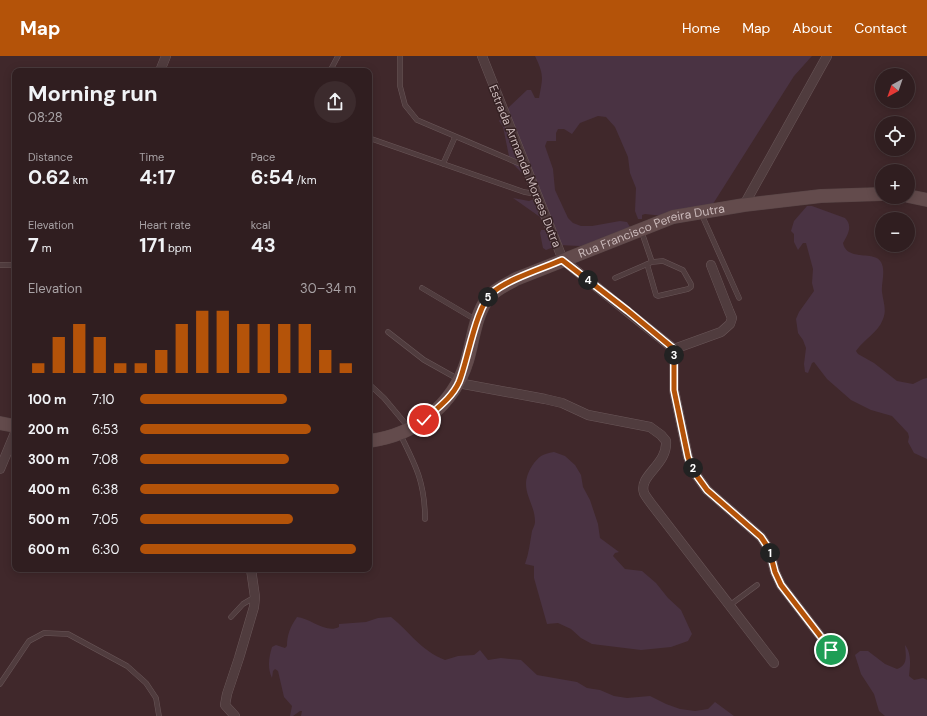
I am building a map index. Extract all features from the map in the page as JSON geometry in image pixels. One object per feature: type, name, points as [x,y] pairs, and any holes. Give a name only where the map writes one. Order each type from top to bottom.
[{"type":"main road","name":"Rua Francisco Pereira Dutra","points":[[372,441],[385,439],[405,432],[424,420],[446,401],[459,382],[483,304],[493,292],[516,279],[674,217],[744,205],[821,196],[875,194]]},
{"type":"main road","points":[[915,197],[927,200]]},
{"type":"main road","points":[[0,423],[12,425]]},
{"type":"street","points":[[161,68],[166,56]]},
{"type":"street","name":"Estrada Armanda Moraes Dutra","points":[[482,56],[562,260],[674,349]]},
{"type":"street","points":[[744,205],[827,56]]},
{"type":"street","points":[[711,265],[732,318],[730,324],[721,332],[674,349],[674,390],[688,457],[694,472],[707,490],[761,537],[769,549],[775,572],[781,585],[831,650]]},
{"type":"street","points":[[459,382],[545,398],[562,403],[588,414],[650,427],[661,435],[666,441],[665,450],[662,460],[648,475],[645,482],[644,492],[653,506],[774,664]]},
{"type":"street","points":[[0,469],[12,440]]},
{"type":"street","points":[[235,716],[225,705],[226,694],[249,627],[255,597],[251,572]]},
{"type":"lane","points":[[332,68],[338,56]]},
{"type":"lane","points":[[400,56],[400,86],[405,105],[417,120],[526,167]]},
{"type":"lane","points":[[443,164],[455,137]]},
{"type":"lane","points":[[372,139],[524,192],[536,194]]},
{"type":"lane","points":[[700,212],[739,298]]},
{"type":"lane","points":[[641,229],[652,262]]},
{"type":"lane","points":[[616,278],[647,264],[652,262],[663,260],[683,270],[691,284],[691,287],[658,296],[656,295],[647,264]]},
{"type":"lane","points":[[0,264],[12,265]]},
{"type":"lane","points":[[422,288],[477,321]]},
{"type":"lane","points":[[388,332],[424,360],[459,382]]},
{"type":"lane","points":[[372,387],[384,398],[405,432],[422,485],[425,501],[425,519]]},
{"type":"lane","points":[[729,605],[757,585]]},
{"type":"lane","points":[[231,617],[243,604],[255,597]]},
{"type":"lane","points":[[0,684],[29,641],[44,632],[68,634],[127,666],[146,682],[156,698],[159,716]]},
{"type":"shaded area","points":[[535,56],[812,56],[794,76],[711,207],[663,216],[645,214],[642,215],[642,219],[638,219],[635,211],[636,188],[630,173],[628,157],[615,127],[606,117],[598,116],[580,123],[572,134],[564,129],[558,129],[556,133],[556,141],[547,141],[545,146],[553,169],[555,190],[568,218],[573,223],[581,226],[592,226],[620,221],[627,222],[630,227],[606,240],[580,246],[559,245],[546,250],[543,248],[540,233],[541,230],[547,230],[543,221],[540,217],[513,198],[529,201],[534,199],[526,164],[523,174],[510,161],[503,127],[499,121],[509,107],[527,90],[531,90],[535,98],[539,98],[542,76]]},
{"type":"shaded area","points":[[807,206],[812,206],[845,218],[849,224],[849,227],[843,243],[845,249],[855,254],[873,257],[881,262],[883,269],[882,292],[885,309],[884,316],[878,328],[856,351],[858,354],[874,363],[897,381],[913,384],[927,378],[927,459],[914,453],[908,442],[908,433],[892,416],[871,410],[851,400],[827,379],[814,362],[812,363],[808,373],[805,372],[804,364],[806,348],[798,333],[796,319],[799,312],[814,291],[812,283],[813,269],[806,243],[803,243],[798,250],[794,242],[794,234],[791,231],[794,221]]},
{"type":"shaded area","points":[[554,452],[565,456],[575,465],[581,475],[583,487],[590,500],[598,524],[600,538],[619,552],[615,553],[613,556],[625,569],[642,571],[656,583],[668,598],[681,610],[692,634],[688,641],[671,647],[641,650],[592,644],[581,638],[571,629],[558,623],[547,624],[534,578],[534,566],[525,564],[535,522],[526,488],[526,482],[532,466],[537,460],[541,456]]},
{"type":"shaded area","points":[[297,617],[329,629],[334,629],[339,627],[339,624],[366,622],[378,618],[391,617],[422,646],[436,656],[445,660],[458,656],[474,655],[480,650],[488,660],[501,658],[521,660],[537,675],[577,682],[587,688],[600,690],[614,696],[627,698],[650,696],[680,709],[695,711],[708,709],[715,702],[734,716],[301,716],[302,711],[300,711],[293,716],[290,716],[292,706],[284,697],[278,671],[275,669],[273,671],[272,678],[269,670],[269,662],[272,647],[276,645],[285,648],[287,646],[289,631]]},
{"type":"shaded area","points":[[905,645],[910,656],[909,676],[914,680],[923,678],[927,680],[927,716],[885,716],[879,711],[874,694],[861,674],[855,655],[860,651],[868,651],[885,664],[897,669],[905,663],[906,660]]},
{"type":"route","points":[[424,420],[446,401],[458,383],[466,362],[477,321],[483,304],[487,298],[493,292],[516,279],[562,260],[674,349],[674,390],[688,457],[694,472],[707,490],[761,537],[769,549],[777,579],[831,650]]}]
